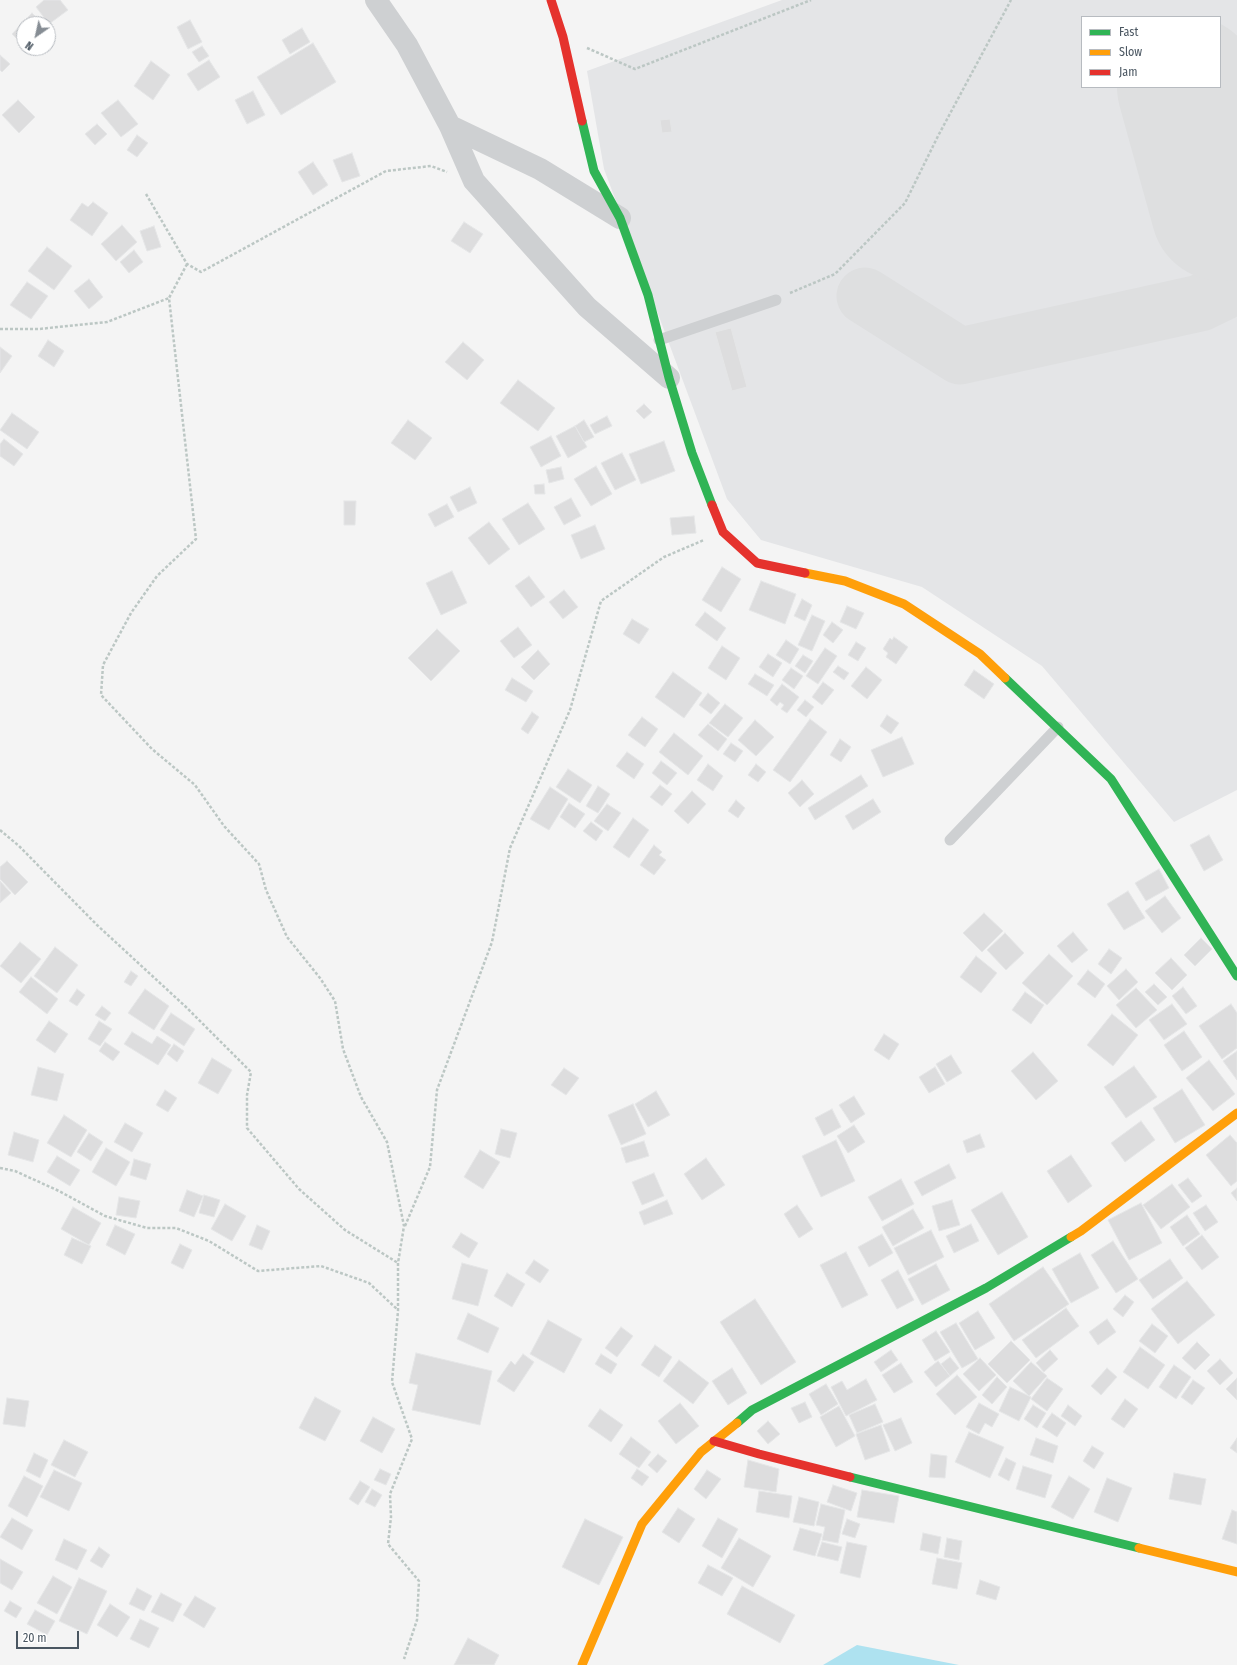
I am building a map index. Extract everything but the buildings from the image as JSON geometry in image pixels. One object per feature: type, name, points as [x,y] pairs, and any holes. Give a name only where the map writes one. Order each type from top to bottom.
[{"type":"street","points":[[376,0],[407,45],[450,126],[474,181],[588,307],[669,378]]},
{"type":"street","points":[[551,0],[563,37],[594,171],[620,218],[648,295],[669,378],[692,453],[723,532],[757,563],[845,582],[904,604],[980,654],[1111,779],[1237,976]]},
{"type":"street","points":[[450,126],[540,169],[620,218]]},
{"type":"street","points":[[584,1663],[642,1524],[701,1452],[714,1441],[752,1410],[986,1288],[1081,1231],[1237,1113]]},
{"type":"street","points":[[714,1441],[759,1454],[1237,1572]]},
{"type":"lane","points":[[659,340],[776,300]]},
{"type":"lane","points":[[950,840],[1058,727]]},
{"type":"path","points":[[563,37],[635,69],[811,0]]},
{"type":"path","points":[[776,300],[835,274],[905,203],[938,136],[1011,0]]},
{"type":"path","points":[[146,194],[187,264],[201,272],[386,171],[431,166],[474,181]]},
{"type":"path","points":[[187,264],[168,298],[196,539],[157,576],[131,613],[103,665],[101,695],[152,749],[195,785],[224,826],[259,864],[266,890],[287,937],[320,978],[335,1001],[343,1049],[361,1097],[387,1142],[404,1226]]},
{"type":"path","points":[[0,329],[38,329],[107,322],[168,298]]},
{"type":"path","points":[[404,1658],[417,1620],[419,1581],[388,1544],[391,1517],[390,1494],[412,1439],[392,1382],[398,1311],[398,1263],[404,1226],[430,1167],[438,1090],[492,942],[510,848],[570,710],[601,601],[664,557],[723,532]]},
{"type":"path","points":[[0,830],[19,846],[97,925],[186,1007],[251,1072],[247,1095],[247,1128],[299,1189],[346,1230],[398,1263]]},
{"type":"path","points":[[0,1168],[15,1171],[59,1191],[105,1216],[147,1228],[176,1228],[209,1241],[258,1271],[320,1266],[369,1283],[398,1311]]},
{"type":"shaded area","points":[[782,0],[1237,0],[1237,790],[1174,822],[1042,666],[922,587],[761,540],[727,499],[604,169],[587,71]]},
{"type":"water","points":[[857,1645],[959,1665],[823,1665]]},
{"type":"taxiway","points":[[865,296],[960,356],[1200,303],[1225,291],[1234,276],[1232,250],[1222,210]]},
{"type":"runway","points":[[1188,88],[1222,210]]},
{"type":"traffic: fast","points":[[582,121],[594,171],[620,218],[648,295],[669,378],[692,453],[712,505]]},
{"type":"traffic: fast","points":[[1005,678],[1111,779],[1237,976]]},
{"type":"traffic: fast","points":[[737,1423],[752,1410],[986,1288],[1071,1237]]},
{"type":"traffic: fast","points":[[850,1477],[1139,1548]]},
{"type":"traffic: slow","points":[[805,573],[845,581],[904,604],[980,654],[1005,678]]},
{"type":"traffic: slow","points":[[1071,1237],[1237,1113]]},
{"type":"traffic: slow","points":[[582,1665],[642,1524],[701,1452],[737,1423]]},
{"type":"traffic: slow","points":[[1139,1548],[1237,1572]]},
{"type":"traffic: jam","points":[[551,0],[563,37],[582,121]]},
{"type":"traffic: jam","points":[[712,505],[723,532],[757,563],[805,573]]},
{"type":"traffic: jam","points":[[714,1441],[850,1477]]}]
